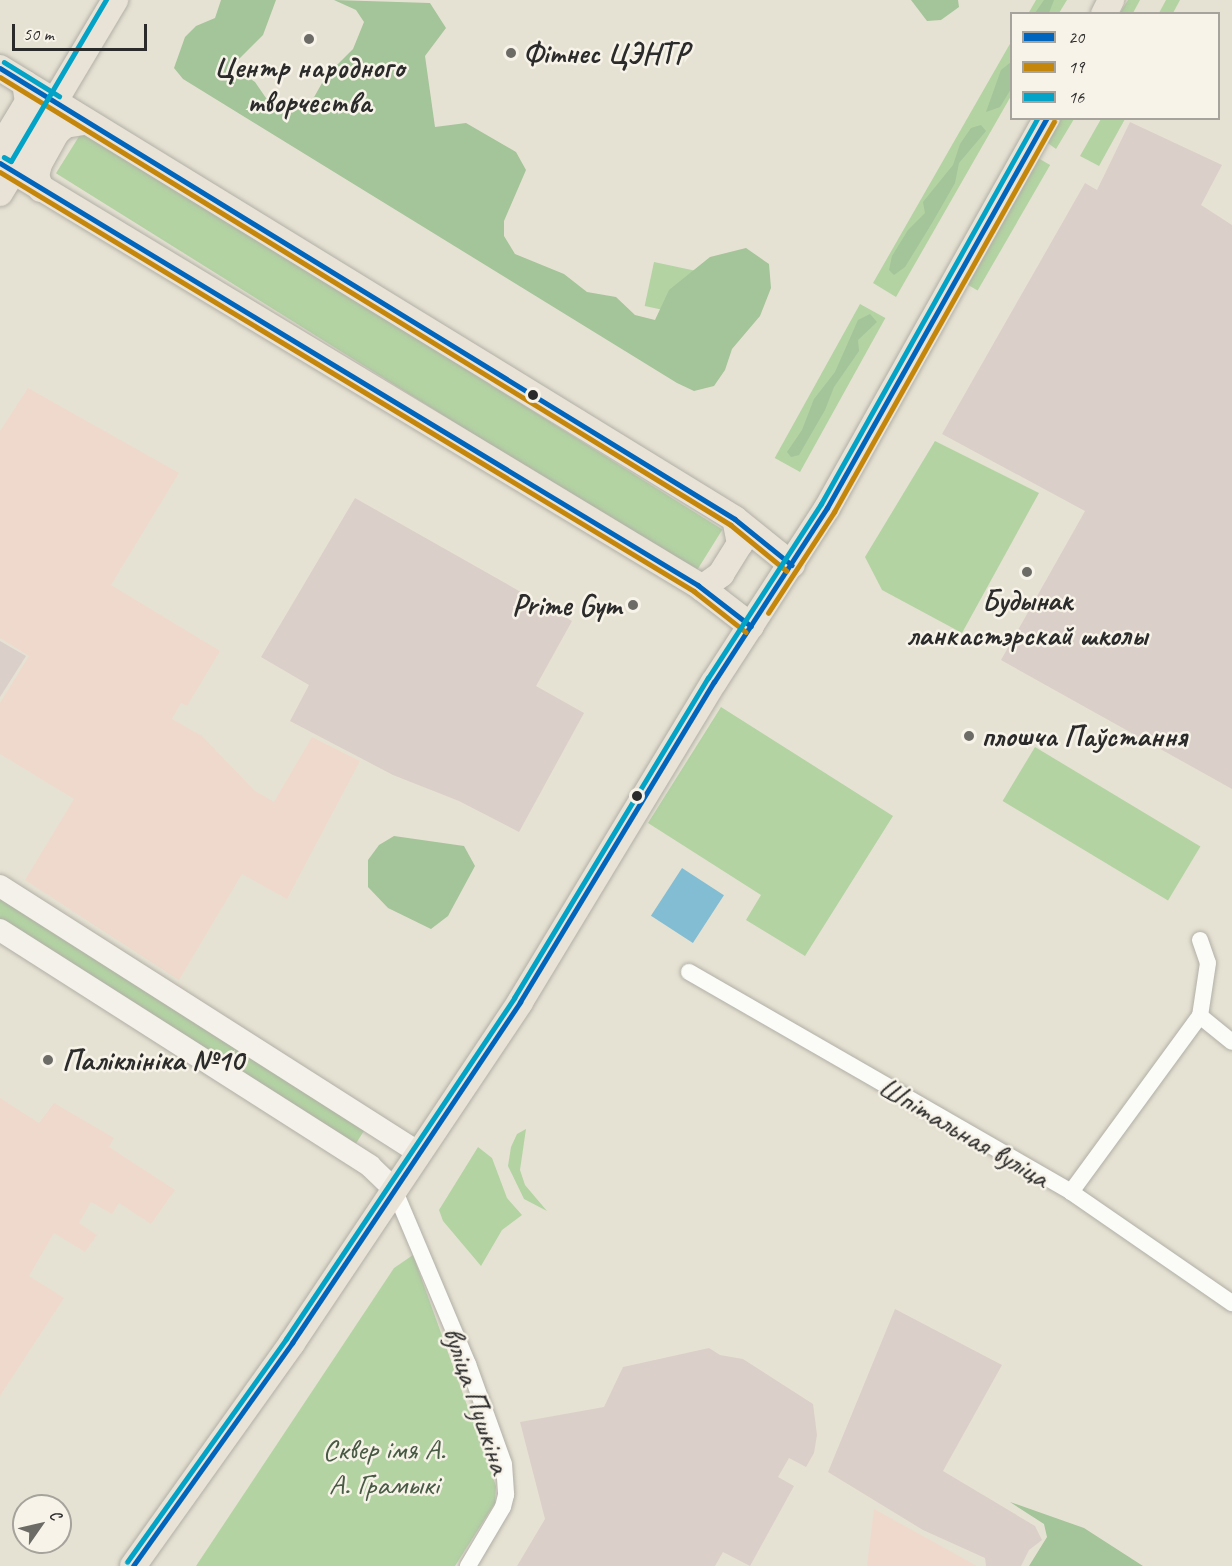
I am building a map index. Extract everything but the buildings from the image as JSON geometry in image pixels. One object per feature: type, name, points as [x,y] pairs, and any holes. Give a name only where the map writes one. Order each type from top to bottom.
[{"type":"main road","points":[[115,0],[55,102],[5,176],[40,189],[702,588],[751,626]]},
{"type":"main road","points":[[0,68],[84,122],[735,519],[792,565]]},
{"type":"main road","points":[[0,148],[28,102],[25,82]]},
{"type":"main road","points":[[133,1566],[292,1343],[520,1002],[751,626],[792,565],[1046,120]]},
{"type":"main road","points":[[40,189],[36,176],[39,164],[56,133],[65,125],[84,122]]},
{"type":"main road","points":[[702,588],[721,574],[740,544],[735,519]]},
{"type":"street","points":[[0,886],[419,1153]]},
{"type":"street","points":[[0,930],[355,1157],[394,1189]]},
{"type":"street","points":[[1071,1192],[1200,1016],[1208,963],[1200,940]]},
{"type":"street","name":"Шпітальная вуліца","points":[[689,972],[1071,1192],[1232,1303]]},
{"type":"street","points":[[1200,1016],[1232,1042]]},
{"type":"street","points":[[355,1157],[374,1124]]},
{"type":"street","name":"вуліца Пушкіна","points":[[413,1232],[408,1194],[419,1153]]},
{"type":"street","name":"вуліца Пушкіна","points":[[394,1189],[468,1364],[504,1464],[503,1507],[468,1566]]},
{"type":"shaded area","points":[[1130,122],[1222,165],[1201,205],[1232,225],[1232,789],[1001,660],[1085,511],[942,434],[1085,183],[1097,190]]},
{"type":"shaded area","points":[[28,388],[179,473],[111,585],[220,651],[187,706],[181,703],[172,719],[202,736],[255,791],[274,802],[312,737],[360,761],[287,899],[242,874],[179,980],[25,880],[74,799],[0,754],[0,703],[29,656],[0,638],[0,431]]},
{"type":"shaded area","points":[[355,498],[572,621],[536,686],[584,713],[519,832],[459,801],[393,775],[290,721],[309,685],[261,657]]},
{"type":"shaded area","points":[[0,641],[26,656],[0,697]]},
{"type":"shaded area","points":[[0,1098],[39,1123],[54,1103],[114,1138],[109,1147],[175,1190],[151,1224],[119,1203],[112,1214],[91,1202],[79,1223],[97,1235],[85,1252],[54,1233],[29,1276],[64,1298],[0,1396]]},
{"type":"shaded area","points":[[895,1309],[1002,1365],[943,1471],[1035,1526],[1042,1540],[1029,1550],[1021,1566],[986,1566],[985,1558],[923,1530],[828,1472]]},
{"type":"shaded area","points":[[709,1348],[720,1355],[743,1359],[813,1404],[817,1435],[814,1453],[806,1467],[789,1458],[778,1477],[794,1486],[750,1566],[723,1552],[715,1566],[517,1566],[545,1519],[520,1422],[604,1407],[623,1367]]},
{"type":"shaded area","points":[[874,1509],[977,1566],[867,1566]]},
{"type":"green space","points":[[221,0],[276,0],[263,35],[232,66],[255,82],[266,98],[303,107],[309,106],[326,76],[353,49],[364,22],[356,10],[334,0],[430,3],[446,28],[425,56],[435,127],[466,123],[516,152],[526,170],[504,221],[504,236],[515,254],[564,274],[587,292],[616,297],[635,315],[655,320],[669,290],[710,257],[746,248],[769,264],[771,288],[760,316],[732,349],[725,370],[714,386],[694,391],[677,383],[183,79],[174,68],[185,37],[196,26],[215,18]]},
{"type":"green space","points":[[911,0],[958,0],[959,7],[941,20],[927,21]]},
{"type":"green space","points":[[1036,0],[1067,0],[1060,12],[1029,12]]},
{"type":"green space","points":[[1044,0],[1054,0],[1049,12],[1036,12]]},
{"type":"green space","points":[[1128,0],[1140,0],[1134,12],[1121,12]]},
{"type":"green space","points":[[1166,0],[1180,0],[1174,12],[1160,12]]},
{"type":"green space","points":[[1010,44],[1010,98],[896,297],[873,283]]},
{"type":"green space","points":[[1010,63],[1010,91],[1000,107],[986,112],[1001,70]]},
{"type":"green space","points":[[1057,120],[1073,120],[1056,149],[1045,141]]},
{"type":"green space","points":[[1100,120],[1124,120],[1099,166],[1080,156]]},
{"type":"green space","points":[[981,125],[986,131],[959,163],[955,183],[932,223],[905,267],[894,275],[889,270],[892,256],[908,230],[925,213],[923,202],[953,165],[960,144],[971,128]]},
{"type":"green space","points":[[83,130],[722,530],[695,573],[56,173]]},
{"type":"green space","points":[[1038,158],[1050,165],[978,291],[966,284]]},
{"type":"green space","points":[[654,262],[717,275],[707,319],[645,306]]},
{"type":"green space","points":[[860,304],[885,318],[800,472],[775,458]]},
{"type":"green space","points":[[870,314],[877,322],[858,340],[859,351],[834,387],[825,410],[799,455],[791,457],[787,452],[802,430],[814,399],[835,372],[858,320]]},
{"type":"green space","points":[[935,441],[1039,493],[962,633],[882,590],[865,557]]},
{"type":"green space","points":[[721,707],[893,816],[805,956],[746,920],[761,895],[648,823]]},
{"type":"green space","points":[[1035,747],[1200,846],[1168,900],[1003,801]]},
{"type":"green space","points":[[394,836],[464,846],[475,866],[448,916],[431,929],[388,908],[368,887],[368,860],[379,845]]},
{"type":"green space","points":[[0,898],[366,1127],[355,1145],[0,923]]},
{"type":"green space","points":[[526,1129],[520,1170],[525,1185],[547,1211],[524,1199],[508,1166],[511,1147],[517,1134]]},
{"type":"green space","points":[[478,1147],[492,1158],[507,1198],[522,1215],[502,1230],[481,1266],[443,1221],[439,1210]]},
{"type":"green space","name":"Сквер імя А. А. Грамыкі","points":[[413,1255],[496,1486],[495,1503],[455,1566],[196,1566],[394,1268]]},
{"type":"green space","points":[[1010,1502],[1084,1528],[1143,1566],[1029,1566],[1047,1537],[1044,1524]]},
{"type":"water","points":[[682,868],[724,895],[693,943],[651,916]]},
{"type":"transit line","name":"16","points":[[4,157],[11,161],[106,0]]},
{"type":"transit line","name":"16","points":[[4,62],[59,96]]},
{"type":"transit line","name":"20","points":[[0,68],[735,519],[792,565]]},
{"type":"transit line","name":"19","points":[[0,77],[731,525],[787,571]]},
{"type":"transit line","name":"16","points":[[127,1562],[286,1339],[514,998],[708,678],[821,504],[1037,120]]},
{"type":"transit line","name":"20","points":[[133,1566],[292,1343],[520,1002],[714,682],[827,508],[1046,120]]},
{"type":"transit line","name":"19","points":[[768,613],[834,512],[1054,122]]},
{"type":"transit line","name":"20","points":[[0,163],[698,585],[751,626]]},
{"type":"transit line","name":"19","points":[[0,172],[694,591],[746,632]]},
{"type":"place","name":"Центр народного творчества","points":[[309,39]]},
{"type":"place","name":"Фітнес ЦЭНТР","points":[[511,53]]},
{"type":"place","name":"Будынак ланкастэрскай школы","points":[[1027,572]]},
{"type":"place","name":"Prime Gym","points":[[633,605]]},
{"type":"place","name":"плошча Паўстання","points":[[969,736]]},
{"type":"place","name":"Паліклініка №10","points":[[48,1060]]}]
